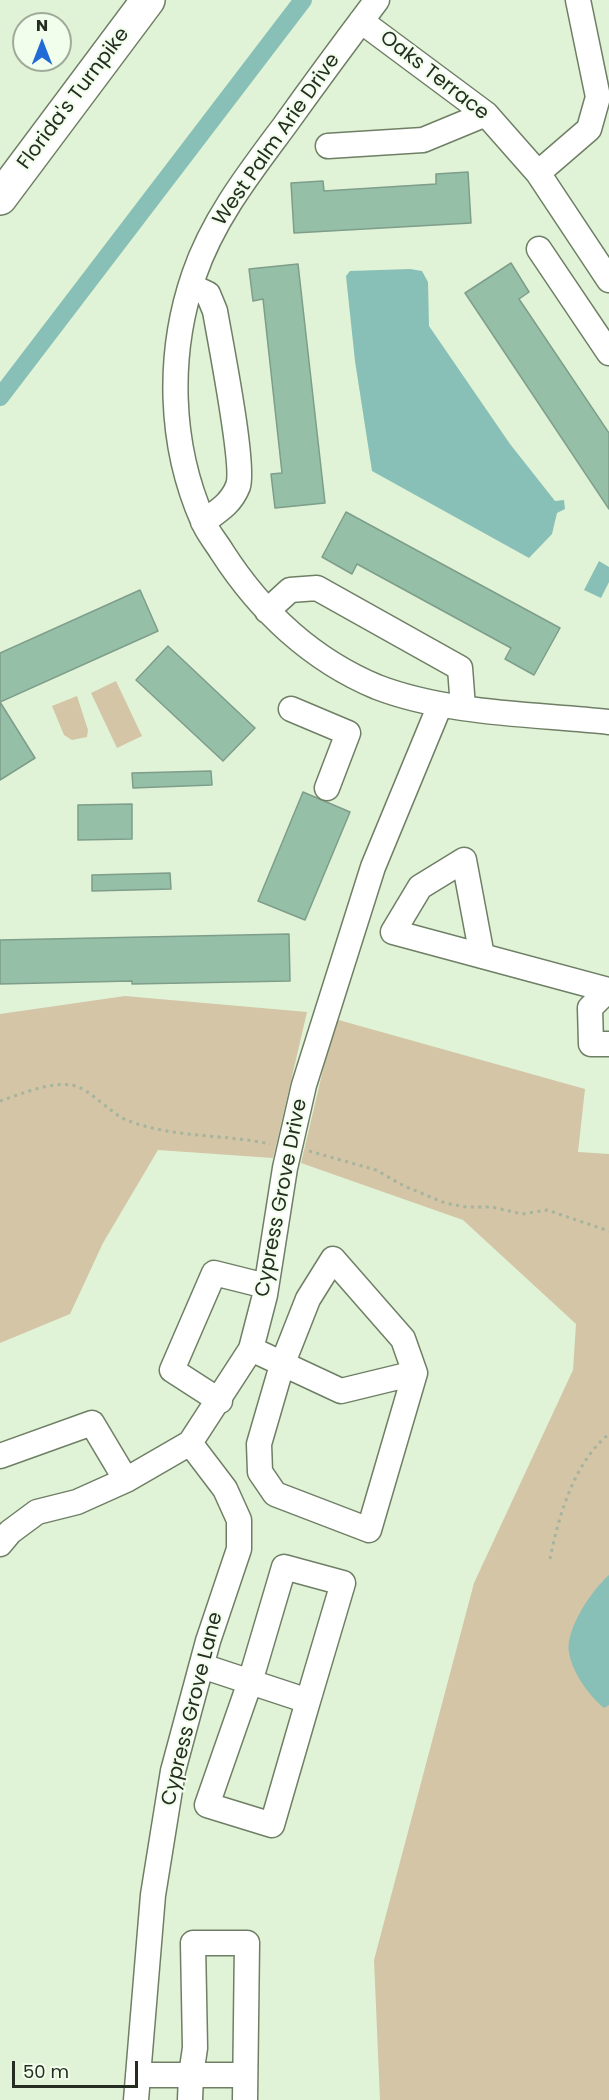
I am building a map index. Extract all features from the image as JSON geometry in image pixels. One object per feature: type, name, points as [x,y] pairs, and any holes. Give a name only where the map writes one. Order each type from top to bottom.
[{"type":"highway","name":"Florida's Turnpike","points":[[0,198],[148,0]]},
{"type":"street","name":"West Palm Arie Drive","points":[[377,0],[220,217],[191,286],[181,331],[174,399],[183,458],[203,522],[242,583],[277,622],[325,659],[377,687],[451,706],[609,722]]},
{"type":"street","points":[[538,173],[589,129],[598,98],[578,0]]},
{"type":"street","name":"Oaks Terrace","points":[[361,21],[486,114],[538,173],[609,280]]},
{"type":"street","points":[[328,146],[423,140],[486,114]]},
{"type":"street","points":[[538,249],[609,353]]},
{"type":"street","points":[[191,286],[208,294],[215,311],[235,436],[239,483],[230,503],[203,522]]},
{"type":"street","points":[[267,610],[290,590],[317,588],[460,668],[451,706]]},
{"type":"street","name":"Cypress Grove Drive","points":[[3,1531],[37,1512],[77,1502],[126,1480],[190,1443],[220,1401],[251,1349],[266,1287],[289,1148],[304,1085],[373,867],[451,706]]},
{"type":"street","points":[[291,709],[348,733],[327,788]]},
{"type":"street","points":[[482,956],[608,990],[590,1008],[590,1017],[591,1044],[609,1044]]},
{"type":"street","points":[[333,1259],[403,1339],[415,1373],[369,1530],[275,1494],[260,1472],[258,1444],[282,1365],[308,1299],[333,1259]]},
{"type":"street","points":[[220,1401],[172,1370],[214,1273],[266,1287]]},
{"type":"street","points":[[251,1349],[341,1391],[415,1373]]},
{"type":"street","points":[[0,1456],[92,1423],[126,1480]]},
{"type":"street","name":"Cypress Grove Lane","points":[[136,2100],[153,1895],[173,1771],[202,1666],[239,1549],[239,1520],[225,1489],[190,1443]]},
{"type":"street","points":[[284,1566],[343,1583],[308,1701],[272,1825],[207,1805],[250,1682],[284,1566]]},
{"type":"street","points":[[202,1666],[308,1701]]},
{"type":"street","points":[[190,2100],[195,2048],[193,1943],[247,1943],[245,2100]]},
{"type":"street","points":[[138,2075],[245,2074]]},
{"type":"path","points":[[0,1101],[51,1086],[75,1085],[112,1113],[130,1122],[174,1131],[322,1153],[376,1170],[404,1186],[445,1203],[466,1207],[492,1207],[522,1214],[547,1210],[609,1231]]},
{"type":"path","points":[[550,1559],[564,1505],[577,1476],[609,1434]]},
{"type":"shaded area","points":[[116,681],[142,736],[117,748],[91,693]]},
{"type":"shaded area","points":[[77,696],[88,730],[87,737],[72,740],[64,735],[52,706]]},
{"type":"shaded area","points":[[125,996],[307,1012],[273,1158],[158,1150],[103,1243],[70,1314],[0,1343],[0,1014]]},
{"type":"shaded area","points":[[335,1019],[585,1089],[578,1152],[609,1154],[609,2100],[380,2100],[374,1960],[474,1583],[573,1370],[576,1324],[463,1220],[301,1163]]},
{"type":"water","points":[[410,269],[422,271],[428,282],[429,326],[510,444],[555,501],[564,500],[565,509],[557,513],[552,534],[529,558],[372,471],[355,361],[346,276],[350,271]]},
{"type":"water","points":[[599,561],[609,567],[609,582],[601,598],[584,590]]},
{"type":"water","points":[[609,1575],[609,1705],[604,1708],[587,1690],[578,1676],[571,1661],[569,1643],[581,1611],[595,1590]]},
{"type":"building","points":[[468,172],[471,223],[294,233],[291,183],[323,181],[324,191],[436,184],[436,174]]},
{"type":"building","points":[[511,263],[529,292],[519,299],[609,433],[609,509],[465,293]]},
{"type":"building","points":[[298,264],[325,503],[275,508],[271,474],[282,473],[263,299],[253,301],[249,269]]},
{"type":"building","points":[[346,512],[560,628],[534,675],[505,659],[511,648],[357,564],[352,574],[322,557]]},
{"type":"building","points":[[140,590],[158,631],[0,702],[0,653]]},
{"type":"building","points":[[168,646],[255,728],[223,761],[136,680]]},
{"type":"building","points":[[0,702],[35,758],[0,780]]},
{"type":"building","points":[[211,771],[212,785],[133,788],[132,773]]},
{"type":"building","points":[[303,792],[350,812],[305,920],[258,901]]},
{"type":"building","points":[[132,804],[132,839],[78,840],[78,805]]},
{"type":"building","points":[[170,873],[171,889],[92,891],[92,875]]},
{"type":"building","points":[[289,934],[290,981],[0,984],[0,940]]},
{"type":"waterway","points":[[0,397],[303,0]]}]
